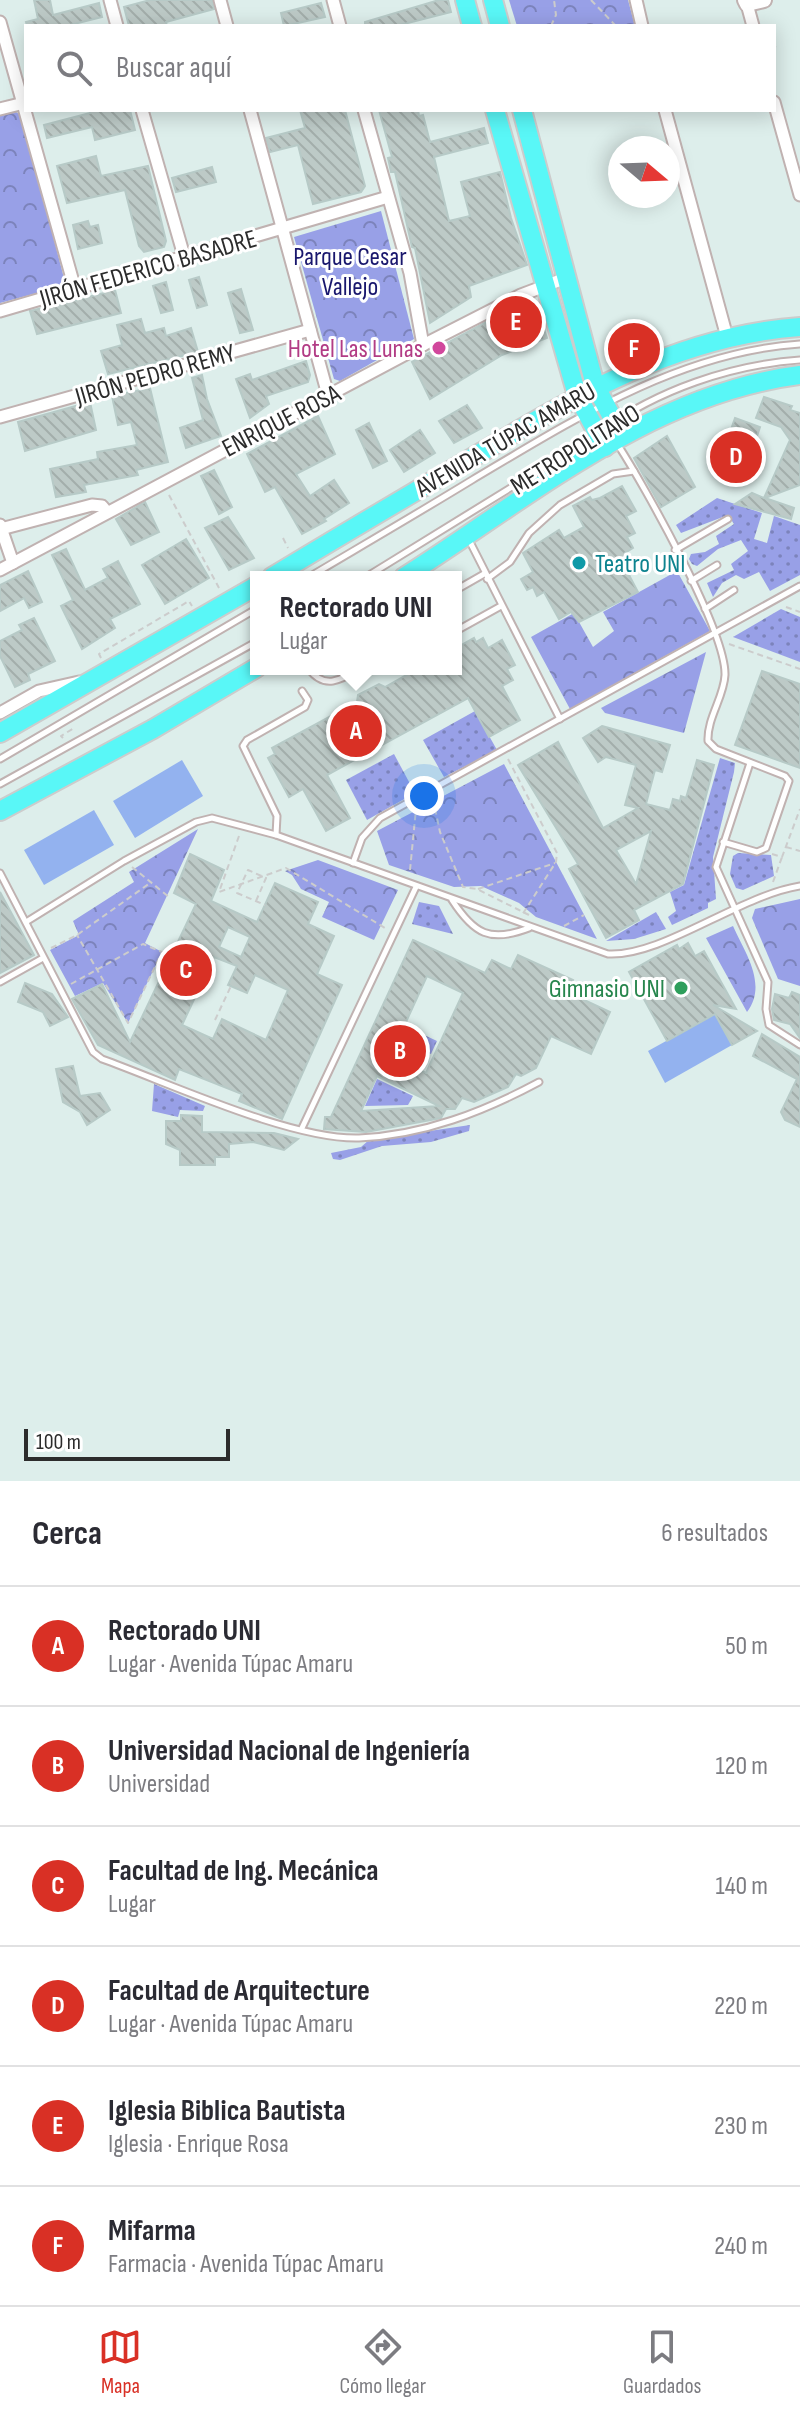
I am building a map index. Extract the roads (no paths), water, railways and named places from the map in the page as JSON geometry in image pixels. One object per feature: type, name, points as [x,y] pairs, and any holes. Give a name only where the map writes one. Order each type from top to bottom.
[{"type":"main road","points":[[465,0],[471,24]]},
{"type":"main road","points":[[493,0],[499,24]]},
{"type":"main road","points":[[496,112],[577,395],[586,414],[610,436]]},
{"type":"main road","points":[[523,112],[595,385],[605,405],[610,436]]},
{"type":"main road","name":"AVENIDA TÚPAC AMARU","points":[[282,571],[595,385],[665,356],[727,337],[800,327]]},
{"type":"main road","points":[[414,571],[468,537],[610,436],[717,393],[800,375]]},
{"type":"main road","points":[[0,733],[106,675],[250,590]]},
{"type":"main road","points":[[0,811],[153,729],[250,672]]},
{"type":"street","points":[[110,0],[116,24]]},
{"type":"street","points":[[220,0],[226,24]]},
{"type":"street","points":[[333,0],[339,24]]},
{"type":"street","points":[[636,0],[642,24]]},
{"type":"street","points":[[752,24],[746,2],[764,0]]},
{"type":"street","points":[[0,22],[24,103],[0,109]]},
{"type":"street","points":[[776,109],[800,195]]},
{"type":"street","points":[[26,112],[75,289]]},
{"type":"street","points":[[143,112],[184,256]]},
{"type":"street","points":[[251,112],[328,395]]},
{"type":"street","points":[[365,112],[410,273],[423,345]]},
{"type":"street","points":[[666,112],[727,337]]},
{"type":"street","name":"JIRÓN FEDERICO BASADRE","points":[[0,311],[388,197]]},
{"type":"street","name":"ENRIQUE ROSA","points":[[0,570],[423,345],[544,285],[566,278]]},
{"type":"street","name":"JIRÓN PEDRO REMY","points":[[0,417],[310,330]]},
{"type":"street","points":[[13,563],[1,526],[92,505],[102,506],[107,512]]},
{"type":"street","points":[[0,713],[39,691],[106,675]]},
{"type":"lane","name":"METROPOLITANO","points":[[319,571],[586,414],[668,375],[713,359],[800,344]]},
{"type":"lane","name":"METROPOLITANO","points":[[376,571],[610,436],[665,395],[716,376],[800,360]]},
{"type":"lane","points":[[610,436],[634,471],[717,634],[725,675],[708,741],[716,749],[785,776],[789,781],[763,851],[723,842]]},
{"type":"lane","points":[[462,587],[510,562],[540,521],[560,505],[613,474],[634,471]]},
{"type":"lane","points":[[675,550],[728,519]]},
{"type":"lane","points":[[468,537],[485,576],[560,719]]},
{"type":"lane","points":[[691,581],[717,565]]},
{"type":"lane","points":[[353,863],[369,827],[800,586]]},
{"type":"lane","points":[[705,609],[734,590]]},
{"type":"lane","points":[[462,628],[501,606]]},
{"type":"lane","points":[[0,759],[250,613]]},
{"type":"lane","points":[[0,784],[250,645]]},
{"type":"lane","points":[[315,675],[333,682],[348,675]]},
{"type":"lane","points":[[276,835],[277,816],[243,746],[247,740],[305,707],[308,700],[302,691]]},
{"type":"lane","points":[[750,763],[716,867],[768,982],[766,1009],[769,1025],[800,1045]]},
{"type":"lane","points":[[26,922],[124,861],[205,819],[244,824],[595,952],[622,955],[766,894],[800,886]]},
{"type":"lane","points":[[0,873],[3,886],[26,922],[93,1052],[102,1059],[281,1124],[318,1134],[358,1138],[471,1116],[539,1082]]},
{"type":"lane","points":[[302,1128],[416,887]]},
{"type":"lane","points":[[451,899],[466,922],[478,930],[503,936],[531,928]]},
{"type":"lane","points":[[0,982],[42,956]]},
{"type":"place","name":"Iglesia Biblica Bautista","points":[[516,322]]},
{"type":"place","name":"Hotel Las Lunas","points":[[439,348]]},
{"type":"place","name":"Mifarma","points":[[634,349]]},
{"type":"place","name":"Facultad de Arquitecture","points":[[736,457]]},
{"type":"place","name":"Teatro UNI","points":[[579,563]]},
{"type":"place","name":"Rectorado UNI","points":[[356,731]]},
{"type":"place","name":"Facultad de Ing. Mecánica","points":[[186,970]]},
{"type":"place","name":"Gimnasio UNI","points":[[681,988]]},
{"type":"place","name":"Universidad Nacional de Ingeniería","points":[[400,1051]]},
{"type":"park label","name":"Parque Cesar Vallejo","points":[[350,271]]}]
